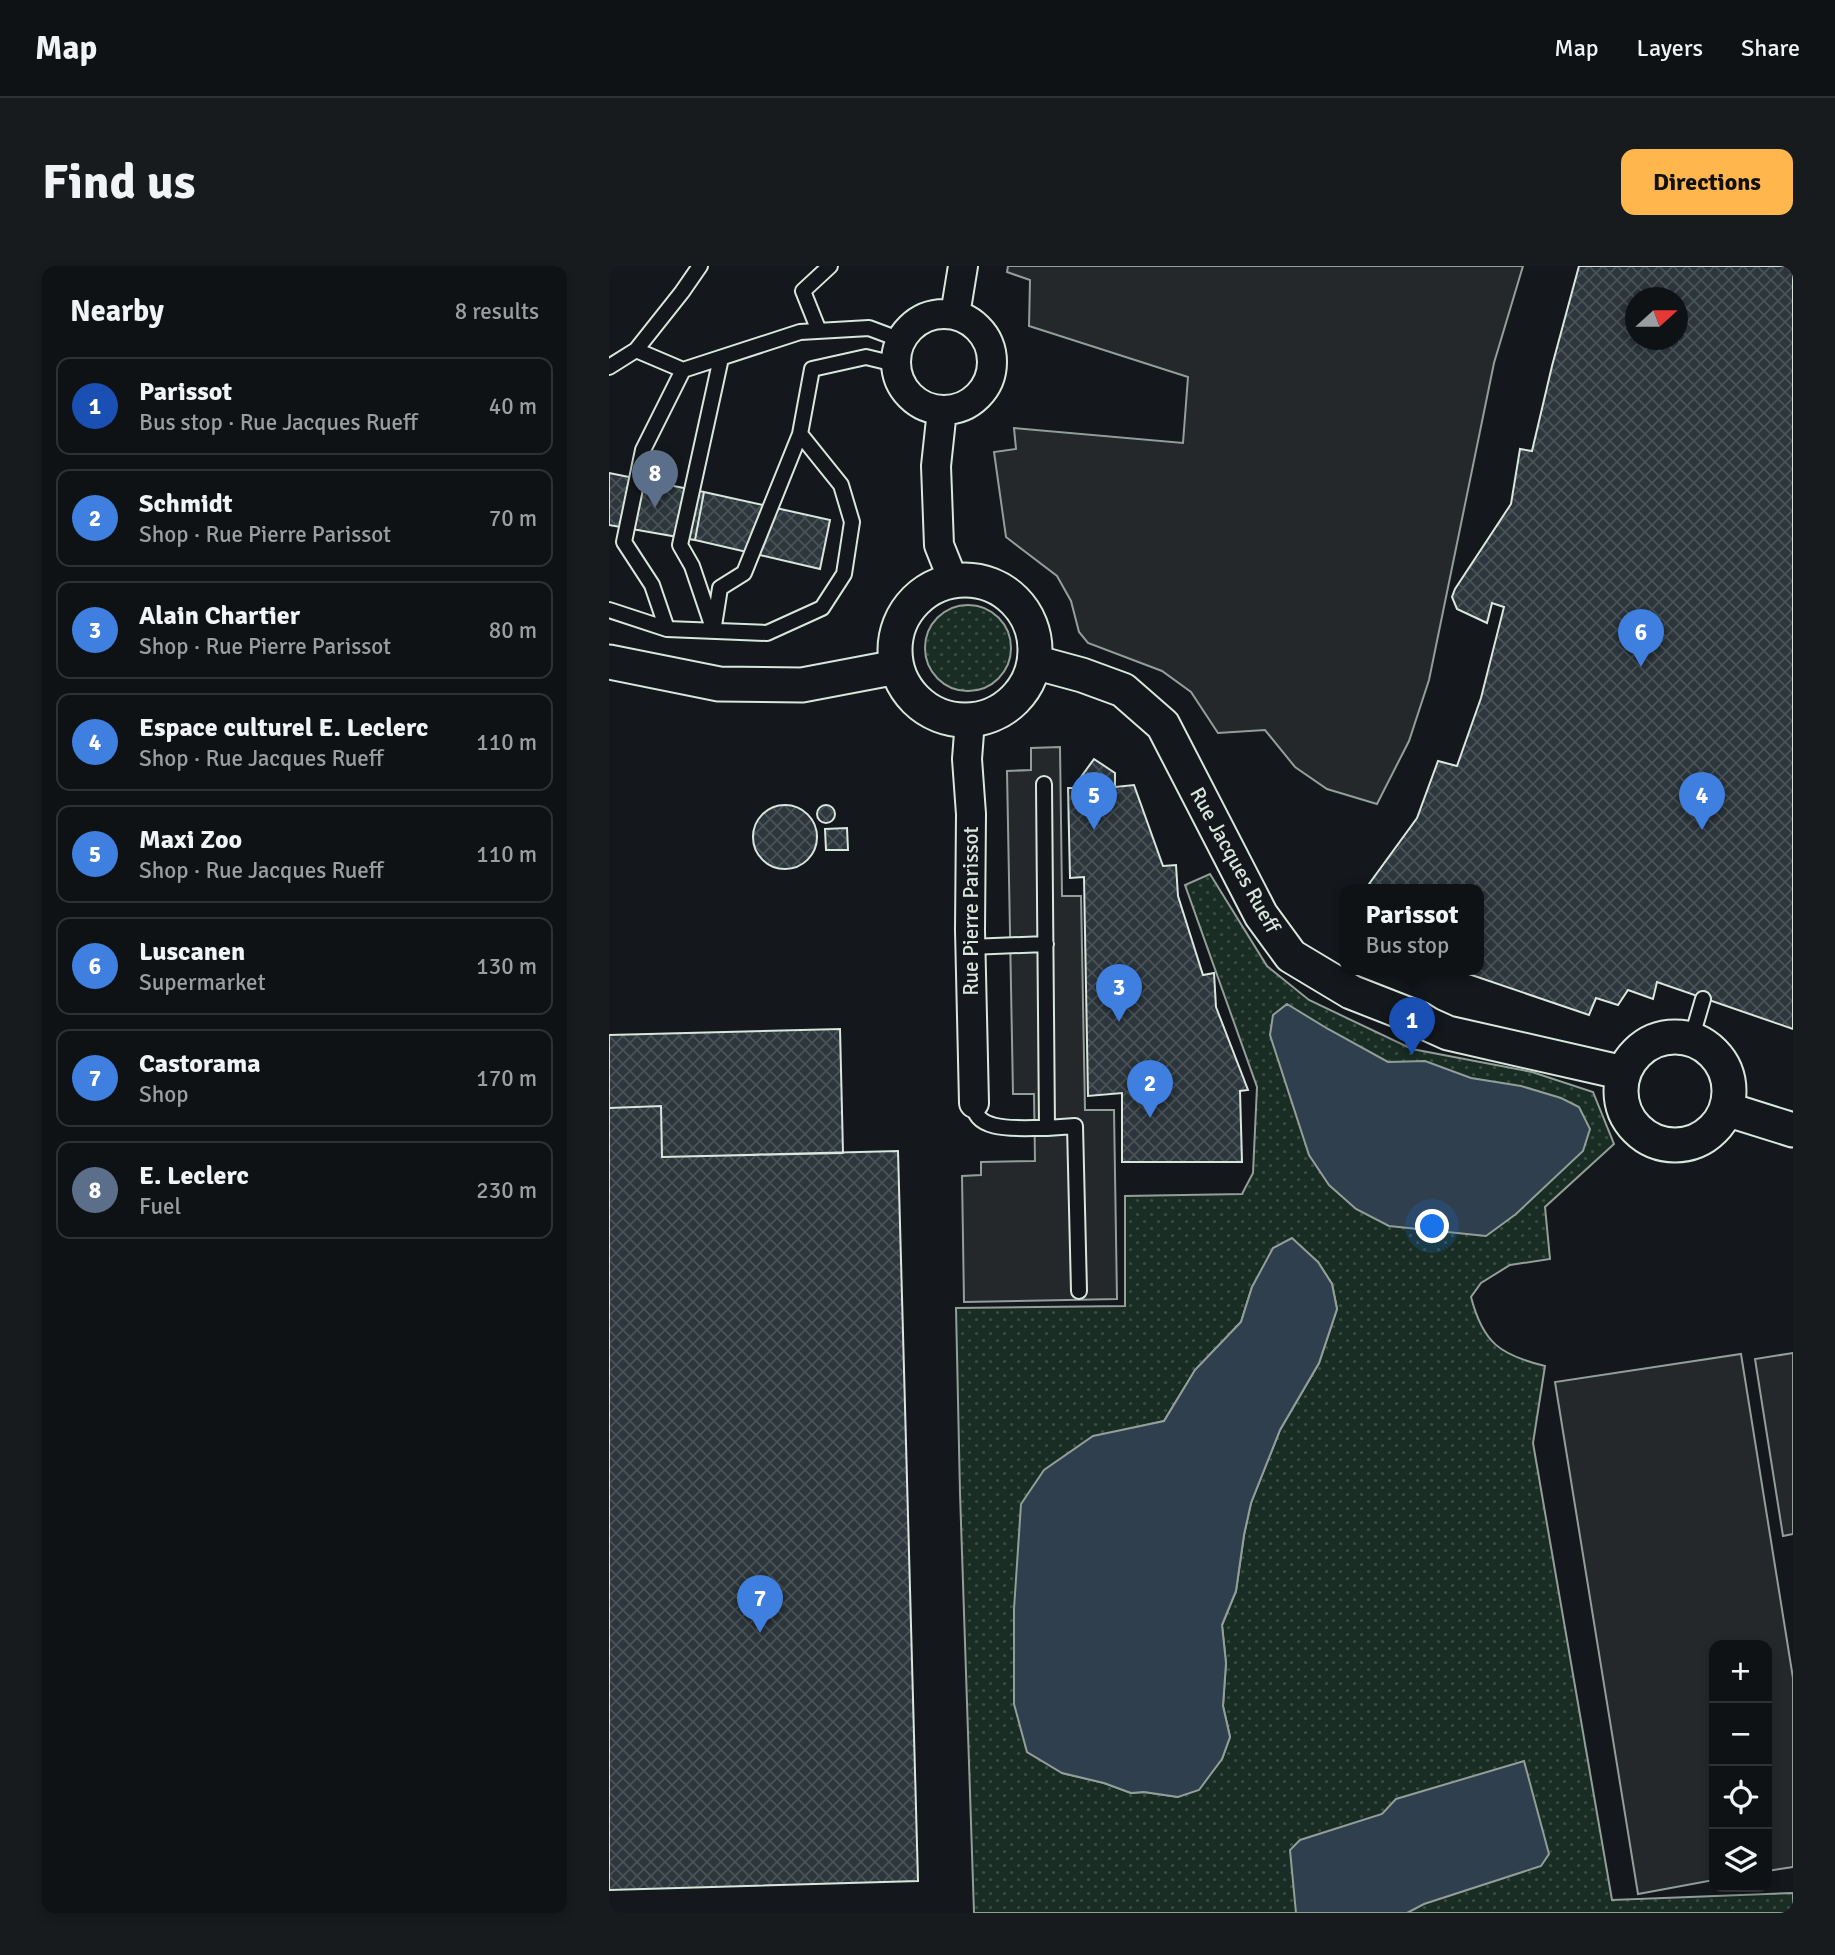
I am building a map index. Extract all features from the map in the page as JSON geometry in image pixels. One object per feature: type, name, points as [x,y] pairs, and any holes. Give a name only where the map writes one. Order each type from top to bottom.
[{"type":"street","points":[[954,315],[963,266]]},
{"type":"street","points":[[938,314],[954,315],[968,320],[983,336],[991,356],[991,371],[979,395],[968,403],[942,410],[928,408],[910,396],[898,378],[898,352],[910,327],[923,318],[938,314]]},
{"type":"street","points":[[942,410],[936,467],[939,545],[953,580]]},
{"type":"street","points":[[953,580],[976,580],[997,587],[1015,600],[1028,618],[1034,640],[1034,662],[1026,684],[1012,702],[993,714],[970,720],[946,718],[924,707],[907,690],[897,667],[895,644],[900,622],[913,602],[931,588],[953,580]]},
{"type":"street","points":[[609,662],[719,684],[802,685],[897,667]]},
{"type":"street","name":"Rue Jacques Rueff","points":[[1034,662],[1082,674],[1123,690],[1163,725],[1261,915],[1291,956],[1351,992],[1448,1033],[1624,1073]]},
{"type":"street","name":"Rue Pierre Parissot","points":[[970,720],[967,759],[971,814],[970,947],[974,1103]]},
{"type":"street","points":[[1675,1037],[1691,1040],[1707,1047],[1719,1059],[1727,1074],[1727,1109],[1719,1124],[1691,1143],[1674,1145],[1658,1142],[1643,1134],[1630,1122],[1623,1107],[1621,1090],[1624,1073],[1632,1058],[1659,1039],[1675,1037]]},
{"type":"street","points":[[1727,1109],[1793,1130]]},
{"type":"lane","points":[[609,367],[636,350],[701,266]]},
{"type":"lane","points":[[819,331],[803,291],[830,266]]},
{"type":"lane","points":[[636,350],[683,370],[800,332],[869,328],[898,352]]},
{"type":"lane","points":[[714,631],[720,588],[744,573],[800,434],[812,369],[898,352]]},
{"type":"lane","points":[[714,631],[692,566],[680,545],[721,358]]},
{"type":"lane","points":[[667,629],[652,585],[624,542],[643,450],[683,370]]},
{"type":"lane","points":[[609,610],[667,629],[767,633],[822,608],[844,574],[852,522],[841,485],[800,434]]},
{"type":"lane","points":[[1044,784],[1047,1128]]},
{"type":"lane","points":[[970,947],[1046,944]]},
{"type":"lane","points":[[1691,1040],[1703,999]]},
{"type":"lane","points":[[974,1103],[973,1110],[982,1123],[994,1126],[1076,1126],[1079,1291]]},
{"type":"green space","points":[[968,605],[985,608],[999,617],[1008,631],[1011,648],[1008,665],[999,679],[985,688],[968,691],[951,688],[937,679],[928,665],[925,648],[928,631],[937,617],[951,608]]},
{"type":"green space","points":[[1210,874],[1267,966],[1309,1000],[1412,1049],[1532,1072],[1593,1092],[1614,1144],[1545,1207],[1550,1259],[1510,1265],[1481,1283],[1471,1297],[1481,1326],[1496,1345],[1516,1357],[1545,1366],[1533,1443],[1612,1900],[1793,1893],[1793,1913],[974,1913],[956,1308],[1125,1306],[1125,1196],[1242,1194],[1253,1173],[1257,1087],[1185,885]],"holes":[[[1318,1262],[1332,1284],[1337,1309],[1319,1363],[1280,1430],[1251,1503],[1236,1591],[1222,1625],[1226,1663],[1223,1706],[1230,1737],[1222,1759],[1178,1797],[1131,1793],[1062,1773],[1093,1437],[1164,1421],[1195,1370],[1241,1322],[1252,1287]]]},
{"type":"shaded area","points":[[1008,266],[1523,266],[1494,363],[1429,680],[1409,741],[1377,804],[1327,789],[1295,767],[1265,730],[1218,733],[1191,692],[1162,671],[1088,643],[1079,632],[1071,601],[1057,576],[1006,537],[994,452],[1016,449],[1014,428],[1183,443],[1188,377],[1029,326],[1030,280],[1007,272]]},
{"type":"shaded area","points":[[1060,747],[1062,896],[1081,896],[1085,1110],[1114,1110],[1117,1299],[964,1302],[962,1176],[981,1175],[981,1162],[1035,1161],[1034,1094],[1013,1094],[1007,771],[1031,770],[1031,748]]},
{"type":"shaded area","points":[[1793,1353],[1793,1534],[1783,1536],[1755,1359]]},
{"type":"shaded area","points":[[1741,1354],[1793,1678],[1793,1867],[1772,1870],[1772,1640],[1709,1640],[1709,1881],[1638,1894],[1555,1382]]},
{"type":"water","points":[[1287,1004],[1388,1062],[1425,1061],[1471,1078],[1521,1086],[1561,1098],[1579,1107],[1590,1129],[1583,1151],[1516,1214],[1486,1236],[1389,1226],[1356,1209],[1329,1185],[1309,1155],[1270,1035],[1273,1015]]},
{"type":"water","points":[[1292,1238],[1318,1262],[1332,1284],[1337,1309],[1319,1363],[1280,1430],[1251,1503],[1236,1591],[1222,1625],[1226,1663],[1223,1706],[1230,1737],[1222,1759],[1199,1790],[1178,1797],[1131,1793],[1062,1773],[1027,1752],[1014,1704],[1014,1609],[1021,1504],[1044,1470],[1093,1436],[1164,1421],[1195,1370],[1241,1322],[1252,1287],[1273,1248]]},
{"type":"water","points":[[1524,1761],[1549,1854],[1541,1866],[1424,1904],[1407,1913],[1296,1913],[1290,1850],[1300,1840],[1382,1814],[1396,1799]]},
{"type":"building","points":[[1579,266],[1793,266],[1793,1029],[1657,982],[1653,999],[1628,990],[1618,1005],[1596,998],[1589,1015],[1472,975],[1484,975],[1484,884],[1369,884],[1417,818],[1438,761],[1457,766],[1481,698],[1504,607],[1492,603],[1487,623],[1457,609],[1452,597],[1511,504],[1520,449],[1532,451]]},
{"type":"building","points":[[609,473],[704,492],[695,540],[609,525]]},
{"type":"building","points":[[704,492],[830,520],[820,569],[695,540]]},
{"type":"building","points":[[1094,759],[1115,773],[1115,787],[1134,785],[1163,866],[1176,865],[1178,896],[1203,975],[1214,973],[1216,1007],[1248,1090],[1240,1091],[1242,1162],[1122,1162],[1122,1093],[1088,1096],[1084,877],[1070,878],[1068,788],[1073,788]]},
{"type":"building","points":[[785,805],[803,811],[811,819],[817,837],[811,855],[803,863],[785,869],[767,863],[759,855],[753,837],[759,819],[767,811]]},
{"type":"building","points":[[826,805],[832,808],[835,814],[832,820],[826,823],[820,820],[817,814],[820,808]]},
{"type":"building","points":[[847,828],[848,850],[826,850],[825,829]]},
{"type":"building","points":[[840,1029],[843,1153],[662,1157],[661,1106],[609,1108],[609,1035]]},
{"type":"building","points":[[661,1106],[662,1157],[898,1151],[918,1881],[609,1890],[609,1108]]},
{"type":"place","name":"E. Leclerc","points":[[655,508]]},
{"type":"place","name":"Luscanen","points":[[1641,667]]},
{"type":"place","name":"Maxi Zoo","points":[[1094,830]]},
{"type":"place","name":"Espace culturel E. Leclerc","points":[[1702,830]]},
{"type":"place","name":"Alain Chartier","points":[[1119,1022]]},
{"type":"place","name":"Parissot","points":[[1412,1055]]},
{"type":"place","name":"Schmidt","points":[[1150,1118]]},
{"type":"place","name":"Castorama","points":[[760,1633]]}]
